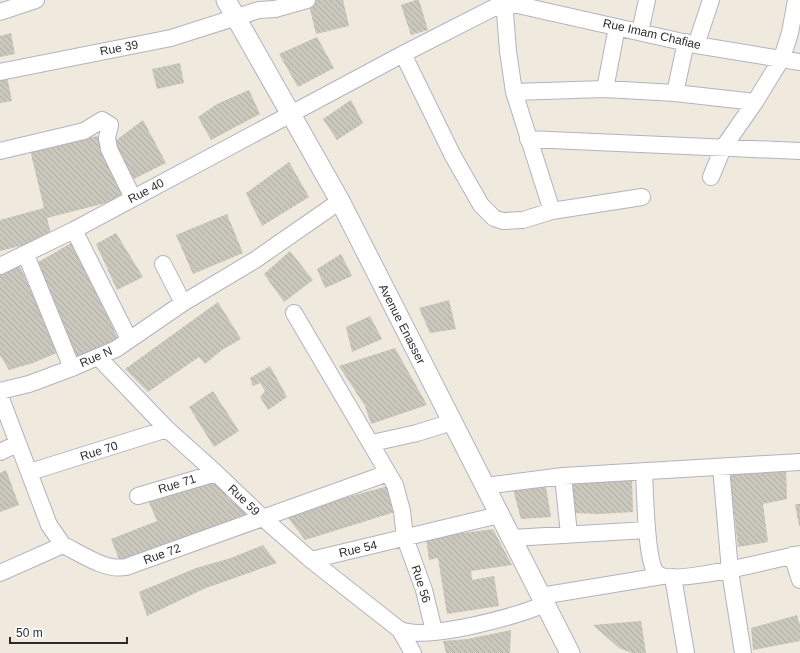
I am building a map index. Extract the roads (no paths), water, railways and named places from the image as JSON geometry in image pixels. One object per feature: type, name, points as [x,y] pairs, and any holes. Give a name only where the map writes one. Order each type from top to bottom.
[{"type":"street","points":[[0,12],[36,0]]},
{"type":"street","name":"Avenue Enasser","points":[[226,0],[340,201],[570,653]]},
{"type":"street","name":"Rue 39","points":[[0,72],[171,38],[259,10],[275,9],[307,0]]},
{"type":"street","points":[[640,32],[647,0]]},
{"type":"street","points":[[675,93],[691,44],[711,0]]},
{"type":"street","points":[[711,177],[723,148],[755,102],[782,58],[790,33],[796,0]]},
{"type":"street","points":[[504,1],[508,51],[514,92],[552,212]]},
{"type":"street","name":"Rue Imam Chafiae","points":[[504,1],[565,7],[617,26],[691,44],[800,62]]},
{"type":"street","name":"Rue 40","points":[[0,266],[74,230],[504,1]]},
{"type":"street","points":[[605,89],[617,26]]},
{"type":"street","points":[[403,54],[453,156],[481,205],[490,216],[503,221],[523,220],[552,212],[642,197]]},
{"type":"street","points":[[514,92],[605,89],[675,93],[755,102]]},
{"type":"street","points":[[0,151],[84,131],[102,120],[110,125],[107,138],[109,149],[133,198]]},
{"type":"street","points":[[528,139],[800,151]]},
{"type":"street","name":"Rue N","points":[[0,392],[29,384],[99,358],[183,303],[255,260],[340,201]]},
{"type":"street","points":[[74,230],[129,339]]},
{"type":"street","points":[[26,254],[72,368]]},
{"type":"street","points":[[163,264],[183,303]]},
{"type":"street","name":"Rue 56","points":[[294,313],[372,443],[398,494],[405,538],[424,590],[434,631]]},
{"type":"street","name":"Rue 59","points":[[99,358],[167,429],[216,473],[262,518],[311,560],[400,630]]},
{"type":"street","points":[[0,396],[50,525],[63,545],[0,573]]},
{"type":"street","points":[[372,443],[417,433],[452,422]]},
{"type":"street","name":"Rue 70","points":[[30,472],[167,429]]},
{"type":"street","points":[[0,452],[18,444]]},
{"type":"street","points":[[485,486],[563,476],[800,462]]},
{"type":"street","points":[[721,467],[730,571],[743,653]]},
{"type":"street","points":[[644,472],[647,530],[652,564],[656,572],[667,576]]},
{"type":"street","name":"Rue 71","points":[[138,496],[216,473]]},
{"type":"street","name":"Rue 72","points":[[63,545],[115,569],[126,567],[388,473]]},
{"type":"street","points":[[563,476],[569,534]]},
{"type":"street","name":"Rue 54","points":[[311,560],[499,515]]},
{"type":"street","points":[[512,538],[647,530]]},
{"type":"street","points":[[400,630],[416,634],[481,624],[523,614],[543,600],[667,576],[730,571],[796,555],[800,580]]},
{"type":"street","points":[[667,576],[686,653]]},
{"type":"street","points":[[400,630],[413,653]]}]
